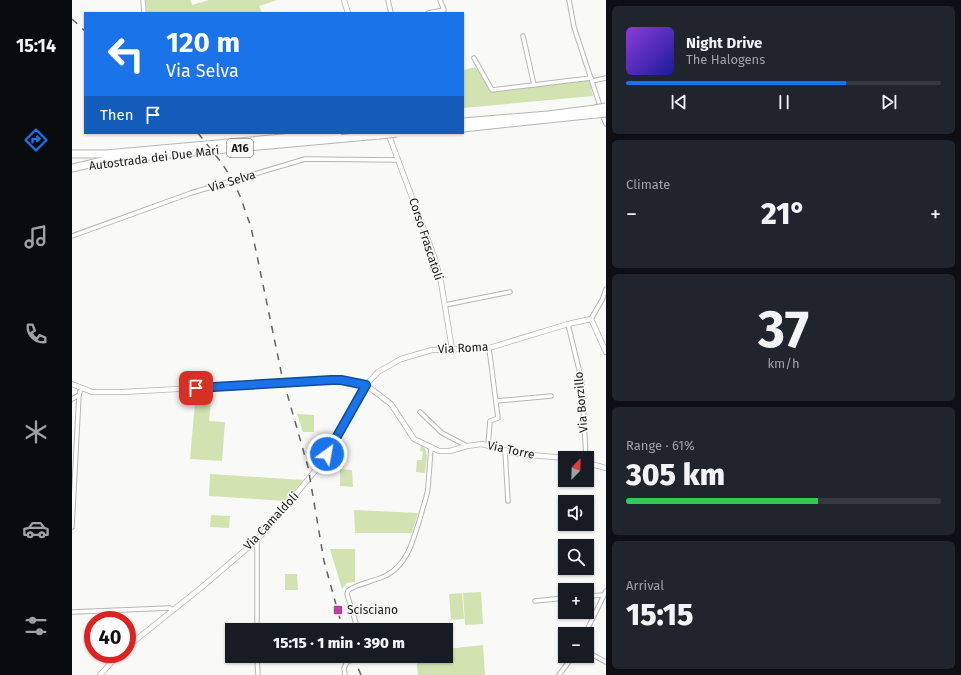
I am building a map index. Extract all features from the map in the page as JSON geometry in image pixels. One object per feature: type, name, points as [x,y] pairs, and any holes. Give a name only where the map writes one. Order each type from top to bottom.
[{"type":"highway","points":[[464,122],[506,122],[606,107]]},
{"type":"highway","points":[[597,109],[605,116]]},
{"type":"highway","points":[[464,128],[498,122]]},
{"type":"highway","name":"Autostrada dei Due Mari","points":[[72,154],[106,154],[327,134]]},
{"type":"highway","name":"Autostrada dei Due Mari","points":[[72,168],[107,160],[398,134]]},
{"type":"street","points":[[143,0],[144,12]]},
{"type":"street","points":[[344,0],[348,12]]},
{"type":"street","points":[[388,0],[391,12]]},
{"type":"street","points":[[433,12],[444,10],[440,0]]},
{"type":"street","points":[[569,0],[574,27],[592,79],[597,109]]},
{"type":"street","points":[[523,36],[534,85]]},
{"type":"street","points":[[474,58],[492,90],[606,78]]},
{"type":"street","points":[[605,116],[606,124]]},
{"type":"street","name":"Corso Frascatoli","points":[[388,134],[435,258],[452,349]]},
{"type":"street","name":"Via Selva","points":[[72,236],[191,193],[304,159],[398,160]]},
{"type":"street","points":[[606,289],[602,300],[591,319],[606,352]]},
{"type":"street","points":[[445,305],[510,292]]},
{"type":"street","name":"Via Roma","points":[[366,385],[378,372],[401,359],[432,350],[489,348],[568,324],[591,319]]},
{"type":"street","name":"Via Borzillo","points":[[568,324],[582,382],[586,451]]},
{"type":"street","points":[[488,445],[490,421],[498,418],[489,348]]},
{"type":"street","points":[[72,384],[92,392],[123,392],[341,380],[366,385]]},
{"type":"street","name":"Via Torre","points":[[366,385],[391,404],[414,439],[431,448],[444,452],[476,444],[488,445],[505,451],[532,456],[558,458]]},
{"type":"street","name":"Via Camaldoli","points":[[136,639],[257,540],[319,466],[339,435],[366,385]]},
{"type":"street","points":[[72,527],[79,396],[81,388]]},
{"type":"street","points":[[72,399],[79,396]]},
{"type":"street","points":[[496,401],[551,396]]},
{"type":"street","points":[[420,412],[442,433],[467,446]]},
{"type":"street","points":[[356,623],[348,591],[353,587],[383,578],[396,570],[405,559],[412,543],[428,489],[431,448]]},
{"type":"street","points":[[505,451],[508,501]]},
{"type":"street","points":[[594,465],[606,468]]},
{"type":"street","points":[[257,540],[257,623]]},
{"type":"street","points":[[594,595],[605,593]]},
{"type":"street","points":[[588,627],[605,593]]},
{"type":"street","points":[[535,601],[558,599]]},
{"type":"street","points":[[72,612],[170,608],[172,610]]},
{"type":"street","points":[[594,656],[606,662]]},
{"type":"street","points":[[100,675],[110,663]]},
{"type":"street","points":[[257,663],[258,675]]},
{"type":"street","points":[[345,675],[344,668],[346,663]]},
{"type":"street","points":[[559,675],[568,663]]},
{"type":"green space","points":[[146,0],[191,0],[192,5],[209,0],[277,0],[259,6],[262,12],[147,12]]},
{"type":"green space","points":[[477,67],[490,92],[589,80],[593,96],[464,108],[464,70]]},
{"type":"green space","points":[[196,391],[212,391],[209,421],[225,422],[222,461],[190,459]]},
{"type":"green space","points":[[297,414],[314,415],[314,432],[303,432]]},
{"type":"green space","points":[[421,445],[426,450],[427,462],[425,473],[416,472],[417,460],[422,460],[423,452],[420,451]]},
{"type":"green space","points":[[340,469],[352,470],[353,487],[340,486]]},
{"type":"green space","points":[[210,474],[303,480],[287,501],[209,496]]},
{"type":"green space","points":[[354,510],[418,513],[412,533],[355,533]]},
{"type":"green space","points":[[211,515],[230,516],[229,528],[210,527]]},
{"type":"green space","points":[[330,549],[355,549],[355,582],[347,583],[342,589]]},
{"type":"green space","points":[[285,574],[297,574],[298,590],[285,590]]},
{"type":"green space","points":[[481,592],[483,624],[465,625],[463,593]]},
{"type":"green space","points":[[462,593],[464,619],[451,620],[449,594]]},
{"type":"green space","points":[[483,645],[485,675],[418,675],[417,663],[453,663],[453,648]]},
{"type":"railway","points":[[72,19],[84,30]]},
{"type":"railway","points":[[199,134],[221,162],[232,179],[251,227],[282,376],[308,467],[324,561],[341,623]]},
{"type":"railway","points":[[356,663],[361,675]]},
{"type":"place","name":"Scisciano","points":[[338,610]]},
{"type":"route","points":[[196,388],[320,380],[341,380],[366,385],[327,454]]}]
